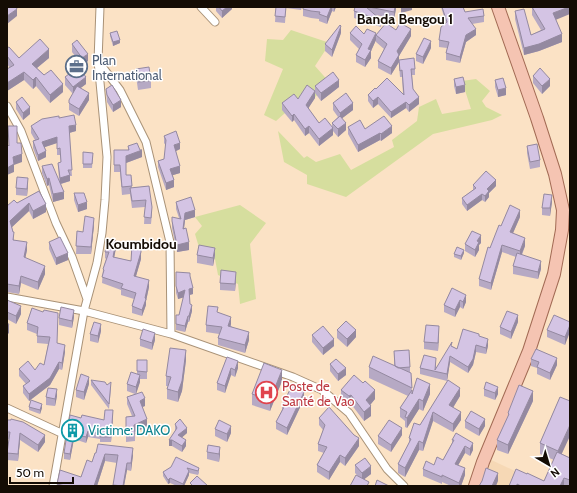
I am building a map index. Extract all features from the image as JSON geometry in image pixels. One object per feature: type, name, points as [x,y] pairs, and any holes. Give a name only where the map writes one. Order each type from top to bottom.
[{"type":"main road","points":[[475,486],[483,462],[529,351],[554,274],[566,209],[542,132],[498,7]]},
{"type":"street","points":[[52,486],[84,311],[97,263],[102,234],[107,157],[98,61],[100,7]]},
{"type":"street","points":[[202,7],[215,22]]},
{"type":"street","points":[[98,61],[120,90],[146,142],[170,242],[171,334]]},
{"type":"street","points":[[7,106],[21,131],[56,222],[72,257],[87,299]]},
{"type":"street","points":[[7,297],[84,311],[171,334],[293,376],[322,390],[349,413],[370,442],[387,470],[404,486]]},
{"type":"street","points":[[7,408],[61,433]]},
{"type":"shaded area","points":[[485,457],[547,486],[475,486]]},
{"type":"green space","points":[[291,30],[330,43],[315,66],[331,84],[310,101],[302,98],[276,121],[264,115],[283,69],[265,61],[267,39],[283,40]]},
{"type":"green space","points":[[476,79],[490,91],[482,101],[486,107],[502,115],[492,120],[433,134],[346,197],[307,184],[307,175],[284,162],[278,131],[304,158],[307,156],[316,162],[340,154],[351,170],[394,147],[392,140],[417,121],[419,107],[436,99],[442,114],[471,109],[462,81]]},
{"type":"green space","points":[[240,205],[266,223],[250,244],[256,299],[240,304],[238,284],[218,275],[215,259],[201,254],[195,234],[202,226],[195,217]]},
{"type":"building","points":[[7,7],[16,7],[17,9],[7,16]]},
{"type":"building","points":[[219,7],[227,7],[222,11]]},
{"type":"building","points":[[276,7],[286,7],[285,17],[275,16]]},
{"type":"building","points":[[303,7],[331,7],[327,17],[319,14],[320,12],[303,9]]},
{"type":"building","points":[[355,7],[366,7],[381,20],[354,11]]},
{"type":"building","points":[[369,7],[395,7],[394,12]]},
{"type":"building","points":[[442,7],[463,7],[465,12],[483,9],[484,16],[468,18],[476,29],[466,35],[460,57],[446,53],[449,42],[439,40],[441,27],[447,22]]},
{"type":"building","points":[[532,7],[569,7],[553,13],[562,34],[539,44],[524,48],[515,11],[524,9],[531,35],[545,29]]},
{"type":"building","points":[[386,23],[396,30],[400,23],[411,29],[397,51],[399,55],[391,68],[378,61],[387,44],[376,35]]},
{"type":"building","points":[[340,25],[341,26],[332,50],[325,44]]},
{"type":"building","points":[[356,26],[364,34],[367,29],[376,33],[368,49],[371,50],[365,60],[356,55],[362,44],[350,33]]},
{"type":"building","points":[[117,31],[120,40],[113,42],[110,33]]},
{"type":"building","points":[[424,38],[431,41],[423,57],[416,54]]},
{"type":"building","points":[[40,39],[49,49],[32,64],[44,75],[51,70],[63,84],[50,95],[36,77],[33,80],[24,72],[7,83],[7,69],[14,65],[7,56],[7,48],[9,47],[19,58]]},
{"type":"building","points":[[77,40],[88,54],[82,58],[72,44]]},
{"type":"building","points":[[414,58],[415,69],[411,69],[413,89],[419,97],[409,105],[406,102],[391,112],[378,97],[373,101],[368,95],[387,78],[404,95],[402,70],[400,71],[399,60]]},
{"type":"building","points":[[78,67],[86,77],[73,87],[65,77]]},
{"type":"building","points":[[149,67],[151,81],[138,82],[136,69]]},
{"type":"building","points":[[540,68],[550,79],[542,86],[533,76]]},
{"type":"building","points":[[333,72],[339,80],[321,93],[315,86]]},
{"type":"building","points":[[463,77],[465,85],[456,87],[454,79]]},
{"type":"building","points":[[503,78],[506,88],[498,90],[495,80]]},
{"type":"building","points":[[112,85],[121,100],[113,105],[107,95],[106,89]]},
{"type":"building","points":[[307,85],[315,91],[306,105],[319,123],[325,118],[333,128],[319,139],[309,126],[305,129],[294,114],[292,116],[282,103],[294,94],[298,99]]},
{"type":"building","points":[[77,86],[89,93],[79,109],[69,103],[69,100]]},
{"type":"building","points":[[346,93],[353,103],[340,113],[333,103]]},
{"type":"building","points":[[22,97],[30,107],[23,113],[16,102]]},
{"type":"building","points":[[74,115],[76,125],[69,126],[72,170],[68,170],[70,175],[60,178],[58,163],[61,162],[60,148],[57,149],[57,137],[42,142],[46,151],[38,155],[33,141],[39,139],[31,126],[42,119]]},
{"type":"building","points":[[340,116],[346,123],[338,129],[332,123]]},
{"type":"building","points":[[384,116],[392,126],[381,134],[380,133],[358,145],[348,127],[360,120],[365,129]]},
{"type":"building","points":[[8,126],[17,126],[17,143],[21,143],[22,154],[13,157],[14,164],[7,168],[7,144],[9,146]]},
{"type":"building","points":[[176,131],[180,143],[174,145],[180,166],[170,169],[174,180],[166,183],[158,161],[164,159],[166,140],[164,136]]},
{"type":"building","points":[[137,143],[140,150],[142,150],[126,156],[126,175],[131,175],[132,186],[122,187],[120,165],[114,165],[114,150],[129,150],[128,146]]},
{"type":"building","points":[[537,144],[540,160],[530,162],[527,146]]},
{"type":"building","points":[[83,152],[93,153],[92,164],[83,164]]},
{"type":"building","points":[[52,164],[64,192],[53,194],[49,178],[47,179],[42,166]]},
{"type":"building","points":[[486,171],[496,180],[487,189],[489,191],[485,196],[482,194],[467,205],[462,198],[476,188],[473,185]]},
{"type":"building","points":[[17,177],[28,178],[27,189],[16,188]]},
{"type":"building","points":[[149,186],[152,207],[151,218],[144,217],[146,200],[132,201],[130,188]]},
{"type":"building","points":[[39,191],[46,204],[33,211],[29,203],[10,221],[14,232],[13,240],[27,242],[24,257],[45,266],[38,282],[21,276],[19,286],[7,284],[7,206],[14,200],[17,203]]},
{"type":"building","points":[[74,193],[84,193],[87,202],[78,205]]},
{"type":"building","points":[[544,194],[552,195],[550,208],[542,208]]},
{"type":"building","points":[[191,197],[195,210],[185,213],[183,229],[186,228],[189,242],[177,245],[172,217],[181,219],[176,202]]},
{"type":"building","points":[[510,205],[520,210],[510,232],[525,238],[520,251],[502,245],[491,283],[479,279],[488,247],[490,248],[499,225],[501,226]]},
{"type":"building","points":[[85,216],[94,218],[91,247],[76,246],[77,231],[83,232]]},
{"type":"building","points":[[472,231],[481,235],[477,241],[479,242],[475,250],[465,244]]},
{"type":"building","points":[[60,237],[68,253],[56,258],[49,242]]},
{"type":"building","points":[[107,240],[116,241],[113,257],[131,261],[132,245],[141,246],[141,252],[134,276],[149,280],[146,299],[142,310],[132,306],[136,293],[121,288],[123,284],[102,277],[109,252],[105,252]]},
{"type":"building","points":[[199,245],[215,248],[213,258],[197,255]]},
{"type":"building","points":[[457,247],[464,250],[461,256],[454,254]]},
{"type":"building","points":[[517,253],[541,261],[538,272],[513,266]]},
{"type":"building","points":[[221,270],[236,272],[235,284],[220,283]]},
{"type":"building","points":[[176,272],[190,273],[193,288],[189,289],[190,304],[192,305],[185,326],[176,324],[176,315],[179,315],[185,290],[178,293],[176,286]]},
{"type":"building","points":[[452,288],[466,295],[463,302],[460,300],[455,310],[444,305]]},
{"type":"building","points":[[7,300],[21,306],[16,316],[7,312]]},
{"type":"building","points":[[208,306],[218,307],[217,312],[231,317],[228,326],[249,332],[245,345],[218,338],[222,327],[206,325]]},
{"type":"building","points":[[61,307],[74,310],[72,321],[59,318]]},
{"type":"building","points":[[32,308],[43,312],[44,310],[58,313],[57,343],[65,345],[62,363],[59,362],[50,378],[29,394],[23,386],[30,381],[19,369],[28,361],[35,370],[40,363],[44,365],[50,337],[37,336],[38,327],[27,323]]},
{"type":"building","points":[[507,311],[518,315],[511,332],[500,327]]},
{"type":"building","points":[[554,315],[570,322],[565,337],[547,330]]},
{"type":"building","points":[[346,321],[356,330],[347,339],[337,330]]},
{"type":"building","points":[[94,322],[101,324],[98,336],[90,334]]},
{"type":"building","points":[[426,325],[439,326],[438,343],[424,342]]},
{"type":"building","points":[[323,326],[334,339],[323,348],[312,335]]},
{"type":"building","points":[[143,329],[155,333],[152,343],[140,339]]},
{"type":"building","points":[[463,329],[479,334],[479,336],[488,339],[486,348],[476,345],[473,359],[468,367],[450,356],[447,374],[420,368],[424,355],[436,358],[435,370],[452,342],[451,346],[457,349]]},
{"type":"building","points":[[170,348],[186,350],[182,381],[178,392],[167,389],[171,377],[166,376]]},
{"type":"building","points":[[536,349],[557,358],[550,373],[537,367],[539,362],[531,359]]},
{"type":"building","points":[[409,350],[410,367],[398,368],[395,366],[394,351]]},
{"type":"building","points":[[373,356],[411,373],[412,388],[369,367]]},
{"type":"building","points":[[227,357],[238,361],[235,370],[231,368],[225,386],[217,383]]},
{"type":"building","points":[[336,359],[346,368],[338,374],[330,364]]},
{"type":"building","points":[[137,360],[147,360],[147,372],[137,371]]},
{"type":"building","points":[[264,363],[282,370],[270,400],[252,394]]},
{"type":"building","points":[[131,372],[140,375],[136,387],[127,384]]},
{"type":"building","points":[[81,374],[89,377],[84,392],[76,390]]},
{"type":"building","points":[[354,375],[363,383],[365,381],[375,390],[366,400],[371,406],[364,412],[351,395],[349,396],[341,390]]},
{"type":"building","points":[[417,378],[430,384],[423,401],[419,399],[407,418],[405,417],[407,412],[400,408],[412,390],[412,394]]},
{"type":"building","points":[[91,380],[105,382],[107,385],[111,382],[109,404]]},
{"type":"building","points":[[448,380],[460,388],[449,405],[461,412],[453,424],[433,412],[423,443],[419,441],[405,468],[398,464],[411,439],[409,438],[414,423],[420,425]]},
{"type":"building","points":[[486,382],[498,387],[495,393],[484,389]]},
{"type":"building","points":[[519,385],[533,391],[508,445],[497,440],[509,414],[508,413]]},
{"type":"building","points":[[292,386],[304,392],[287,428],[276,422],[284,407],[282,405]]},
{"type":"building","points":[[48,388],[57,389],[55,399],[46,397]]},
{"type":"building","points":[[142,392],[145,398],[140,401],[147,419],[134,425],[135,434],[126,434],[126,417],[135,416],[127,397]]},
{"type":"building","points":[[560,397],[570,401],[570,425],[558,451],[540,443]]},
{"type":"building","points":[[31,400],[42,404],[40,410],[29,407]]},
{"type":"building","points":[[329,407],[354,435],[359,438],[345,458],[340,455],[329,472],[317,465],[327,447],[318,444],[325,425],[319,418]]},
{"type":"building","points":[[105,410],[113,410],[111,437],[100,437],[100,434],[88,431],[86,437],[74,434],[70,454],[64,453],[70,415],[81,418],[82,415],[104,420]]},
{"type":"building","points":[[471,411],[485,419],[479,429],[465,421]]},
{"type":"building","points":[[11,419],[23,422],[45,435],[38,445],[20,433],[18,454],[7,453],[10,432],[7,432],[7,420]]},
{"type":"building","points":[[180,419],[187,428],[178,435],[186,440],[182,446],[172,440],[169,440],[177,428],[175,424]]},
{"type":"building","points":[[219,420],[231,426],[227,434],[215,429]]},
{"type":"building","points":[[389,420],[402,428],[391,445],[378,436]]},
{"type":"building","points":[[456,433],[473,443],[470,449],[465,446],[455,464],[465,468],[459,483],[442,475],[442,477],[423,469],[426,461],[434,465],[437,457],[443,460],[454,440],[452,440]]},
{"type":"building","points":[[98,444],[133,448],[131,463],[127,463],[123,486],[113,485],[118,455],[105,454],[94,486],[65,486],[57,484],[60,470],[81,477],[87,460],[92,462]]},
{"type":"building","points":[[208,445],[220,447],[219,454],[207,452]]},
{"type":"building","points":[[557,452],[570,458],[570,480],[564,478],[560,486],[521,486],[517,484],[517,486],[509,486],[516,469],[544,481]]},
{"type":"building","points":[[176,457],[199,468],[198,471],[187,468],[189,471],[183,484],[170,478],[168,480],[163,472],[171,467]]},
{"type":"building","points":[[365,458],[371,466],[362,473],[355,465]]},
{"type":"building","points":[[486,468],[498,473],[492,486],[479,486],[482,481]]},
{"type":"building","points":[[356,475],[369,482],[367,486],[350,486]]},
{"type":"building","points":[[197,476],[208,486],[193,486],[190,483]]},
{"type":"building","points":[[377,480],[389,486],[375,486]]},
{"type":"place","name":"Plan International","points":[[76,67]]},
{"type":"place","name":"Poste de Santé de Vao","points":[[267,393]]},
{"type":"place","name":"Victime: DAKO","points":[[73,430]]},
{"type":"district","name":"Banda Bengou 1","points":[[405,19]]},
{"type":"district","name":"Koumbidou","points":[[141,244]]}]
